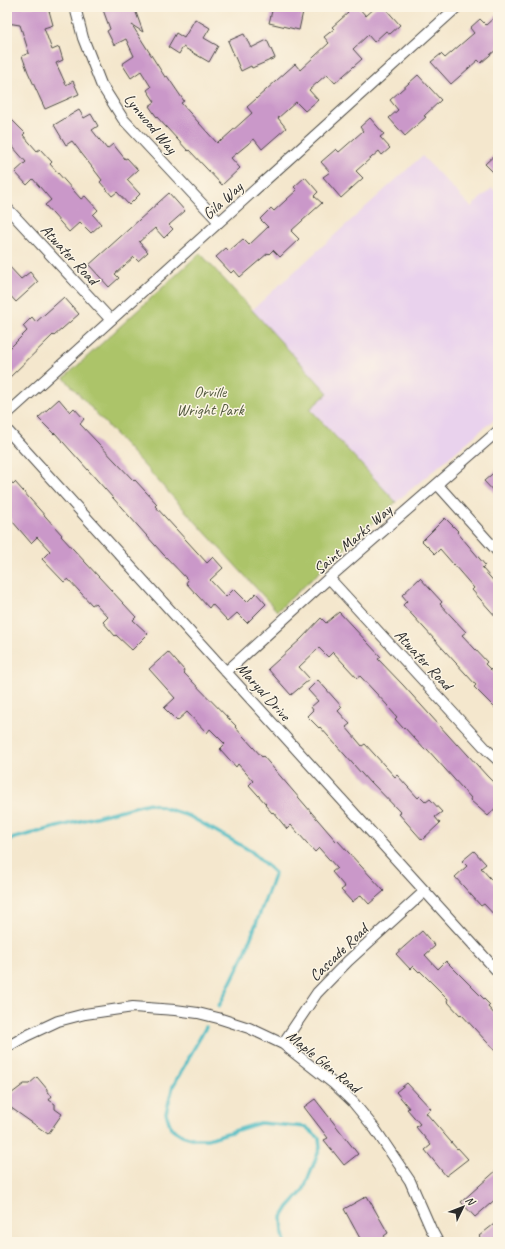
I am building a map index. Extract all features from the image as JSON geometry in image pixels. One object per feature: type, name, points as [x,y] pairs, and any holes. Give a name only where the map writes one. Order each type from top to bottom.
[{"type":"street","name":"Lynwood Way","points":[[75,7],[83,38],[101,84],[124,119],[219,222]]},
{"type":"street","name":"Gila Way","points":[[7,414],[457,7]]},
{"type":"street","name":"Atwater Road","points":[[7,208],[111,320]]},
{"type":"street","name":"Maryal Drive","points":[[7,430],[497,969]]},
{"type":"street","name":"Saint Marks Way","points":[[226,672],[330,578],[498,431]]},
{"type":"street","points":[[437,484],[498,552]]},
{"type":"street","name":"Atwater Road","points":[[330,578],[498,760]]},
{"type":"street","name":"Cascade Road","points":[[283,1044],[317,993],[348,961],[425,891]]},
{"type":"street","name":"Maple Glen Road","points":[[7,1047],[58,1021],[85,1014],[133,1007],[175,1010],[218,1018],[249,1028],[283,1044],[338,1088],[353,1102],[375,1129],[410,1181],[438,1242]]},
{"type":"shaded area","points":[[422,156],[471,207],[492,188],[498,194],[498,416],[396,502],[310,408],[327,392],[252,310]]},
{"type":"green space","name":"Orville Wright Park","points":[[200,253],[328,393],[310,409],[396,502],[277,611],[64,378]]},
{"type":"building","points":[[7,7],[48,7],[53,25],[44,28],[52,50],[59,47],[63,60],[56,63],[66,85],[73,81],[79,94],[45,109],[22,56],[29,53],[20,25],[7,23]]},
{"type":"building","points":[[102,7],[134,7],[143,32],[132,25],[165,77],[167,76],[184,101],[181,103],[217,143],[252,113],[247,107],[295,64],[300,70],[329,43],[324,37],[334,29],[332,27],[348,13],[342,7],[358,7],[366,16],[376,7],[384,7],[400,25],[390,34],[386,31],[374,42],[368,35],[353,49],[362,59],[335,83],[327,74],[309,90],[318,100],[305,111],[296,102],[278,118],[286,128],[262,149],[254,139],[231,158],[240,168],[222,185],[189,150],[188,151],[156,116],[149,106],[155,102],[147,90],[151,87],[141,71],[131,78],[122,64],[134,56],[126,39],[114,45],[107,31],[110,29]]},
{"type":"building","points":[[273,7],[286,9],[286,7],[304,7],[299,30],[269,23]]},
{"type":"building","points":[[498,14],[498,48],[481,63],[478,60],[451,84],[431,62],[441,54],[445,58],[474,33],[470,28],[480,19],[486,25]]},
{"type":"building","points":[[195,19],[210,28],[204,38],[218,46],[209,62],[183,47],[179,54],[168,47],[176,33],[184,38]]},
{"type":"building","points":[[244,34],[251,48],[267,40],[275,58],[241,71],[228,41]]},
{"type":"building","points":[[418,75],[441,100],[424,116],[426,117],[405,136],[389,118],[398,110],[390,100]]},
{"type":"building","points":[[79,110],[84,118],[91,114],[98,126],[92,130],[107,149],[113,144],[125,159],[127,158],[138,170],[127,180],[140,194],[129,205],[117,192],[112,196],[100,182],[102,180],[72,141],[66,145],[54,125]]},
{"type":"building","points":[[7,115],[25,133],[23,135],[37,151],[40,149],[52,162],[50,164],[81,199],[85,196],[98,210],[93,215],[101,224],[91,233],[80,222],[69,232],[45,205],[51,200],[33,179],[27,185],[15,172],[26,162],[12,146],[7,151]]},
{"type":"building","points":[[370,118],[384,134],[380,137],[390,148],[382,155],[379,151],[356,171],[363,178],[341,198],[323,177],[330,172],[321,162],[336,149],[339,152],[363,131],[360,127]]},
{"type":"building","points":[[498,152],[498,177],[485,164]]},
{"type":"building","points":[[305,177],[318,192],[314,196],[322,203],[291,231],[299,239],[280,257],[273,250],[269,254],[268,253],[240,277],[234,270],[231,273],[216,257],[226,248],[229,251],[243,239],[249,245],[268,227],[260,219],[271,208],[274,211],[297,190],[294,187]]},
{"type":"building","points":[[169,193],[185,211],[169,225],[173,229],[164,238],[155,228],[139,242],[148,252],[138,261],[134,257],[115,274],[119,278],[109,287],[89,265]]},
{"type":"building","points":[[7,264],[21,279],[30,272],[38,282],[16,302],[7,292]]},
{"type":"building","points":[[64,297],[79,314],[54,336],[53,335],[7,380],[7,351],[27,331],[23,326],[32,317],[36,322]]},
{"type":"building","points":[[59,399],[70,412],[74,408],[84,419],[80,424],[157,504],[155,506],[207,563],[213,557],[223,568],[210,580],[226,597],[234,589],[247,602],[256,593],[266,604],[247,623],[237,613],[228,621],[212,604],[209,608],[186,583],[188,580],[55,433],[54,434],[38,418]]},
{"type":"building","points":[[498,469],[498,496],[484,481]]},
{"type":"building","points":[[7,477],[13,484],[15,482],[62,535],[61,536],[136,617],[133,620],[148,634],[132,650],[116,635],[115,636],[103,622],[108,617],[95,603],[92,605],[68,579],[64,582],[42,559],[50,551],[37,537],[31,543],[7,515]]},
{"type":"building","points":[[445,518],[458,531],[457,532],[485,565],[482,568],[498,586],[498,619],[472,590],[474,588],[440,549],[435,554],[422,541]]},
{"type":"building","points":[[420,578],[442,602],[440,604],[466,632],[462,635],[487,662],[485,664],[498,677],[498,711],[474,687],[476,685],[403,605],[407,601],[402,595]]},
{"type":"building","points":[[339,612],[381,657],[378,659],[498,787],[498,805],[488,816],[470,800],[471,798],[427,749],[425,750],[404,727],[403,728],[395,719],[397,717],[388,706],[360,676],[357,678],[333,652],[328,657],[319,648],[299,667],[310,679],[291,695],[268,669],[301,639],[321,618],[326,623]]},
{"type":"building","points":[[168,652],[184,670],[183,672],[236,726],[235,727],[262,757],[263,756],[336,841],[337,840],[384,891],[369,904],[361,895],[352,902],[341,890],[345,887],[332,872],[337,868],[319,848],[315,852],[291,825],[287,829],[273,812],[272,813],[249,785],[253,781],[238,764],[236,767],[220,749],[225,744],[210,729],[207,733],[187,712],[177,721],[164,708],[175,698],[149,669]]},
{"type":"building","points":[[318,680],[342,707],[338,711],[350,724],[346,727],[362,746],[365,744],[395,777],[397,775],[418,798],[420,796],[426,802],[430,799],[442,812],[435,817],[440,823],[422,840],[399,814],[401,813],[371,782],[370,783],[320,727],[319,728],[307,716],[313,710],[311,707],[318,701],[308,690]]},
{"type":"building","points":[[474,851],[486,864],[481,868],[498,887],[498,919],[484,904],[481,906],[455,877],[467,866],[462,861]]},
{"type":"building","points":[[422,931],[435,946],[425,955],[438,969],[446,961],[490,1005],[488,1007],[498,1018],[498,1054],[447,1001],[448,999],[420,971],[419,972],[413,966],[410,969],[396,954]]},
{"type":"building","points":[[37,1077],[47,1089],[47,1092],[52,1096],[49,1100],[55,1104],[55,1109],[62,1114],[48,1134],[7,1105],[7,1097],[24,1084],[29,1084]]},
{"type":"building","points":[[407,1083],[431,1109],[426,1113],[457,1149],[458,1148],[468,1159],[446,1176],[425,1150],[431,1145],[416,1127],[420,1124],[407,1109],[409,1108],[396,1092]]},
{"type":"building","points":[[315,1099],[358,1154],[344,1165],[324,1140],[328,1138],[304,1107]]},
{"type":"building","points":[[498,1169],[498,1197],[475,1217],[461,1202]]},
{"type":"building","points":[[367,1196],[388,1233],[384,1236],[387,1242],[362,1242],[344,1209]]},
{"type":"building","points":[[498,1221],[498,1242],[484,1242],[479,1236]]},
{"type":"waterway","points":[[7,840],[149,803],[189,816],[251,851],[275,873],[245,953],[219,1006]]},
{"type":"waterway","points":[[206,1027],[173,1086],[166,1113],[171,1128],[182,1135],[195,1139],[208,1139],[260,1123],[306,1127],[319,1138],[320,1148],[303,1191],[288,1207],[282,1217],[285,1242]]}]
